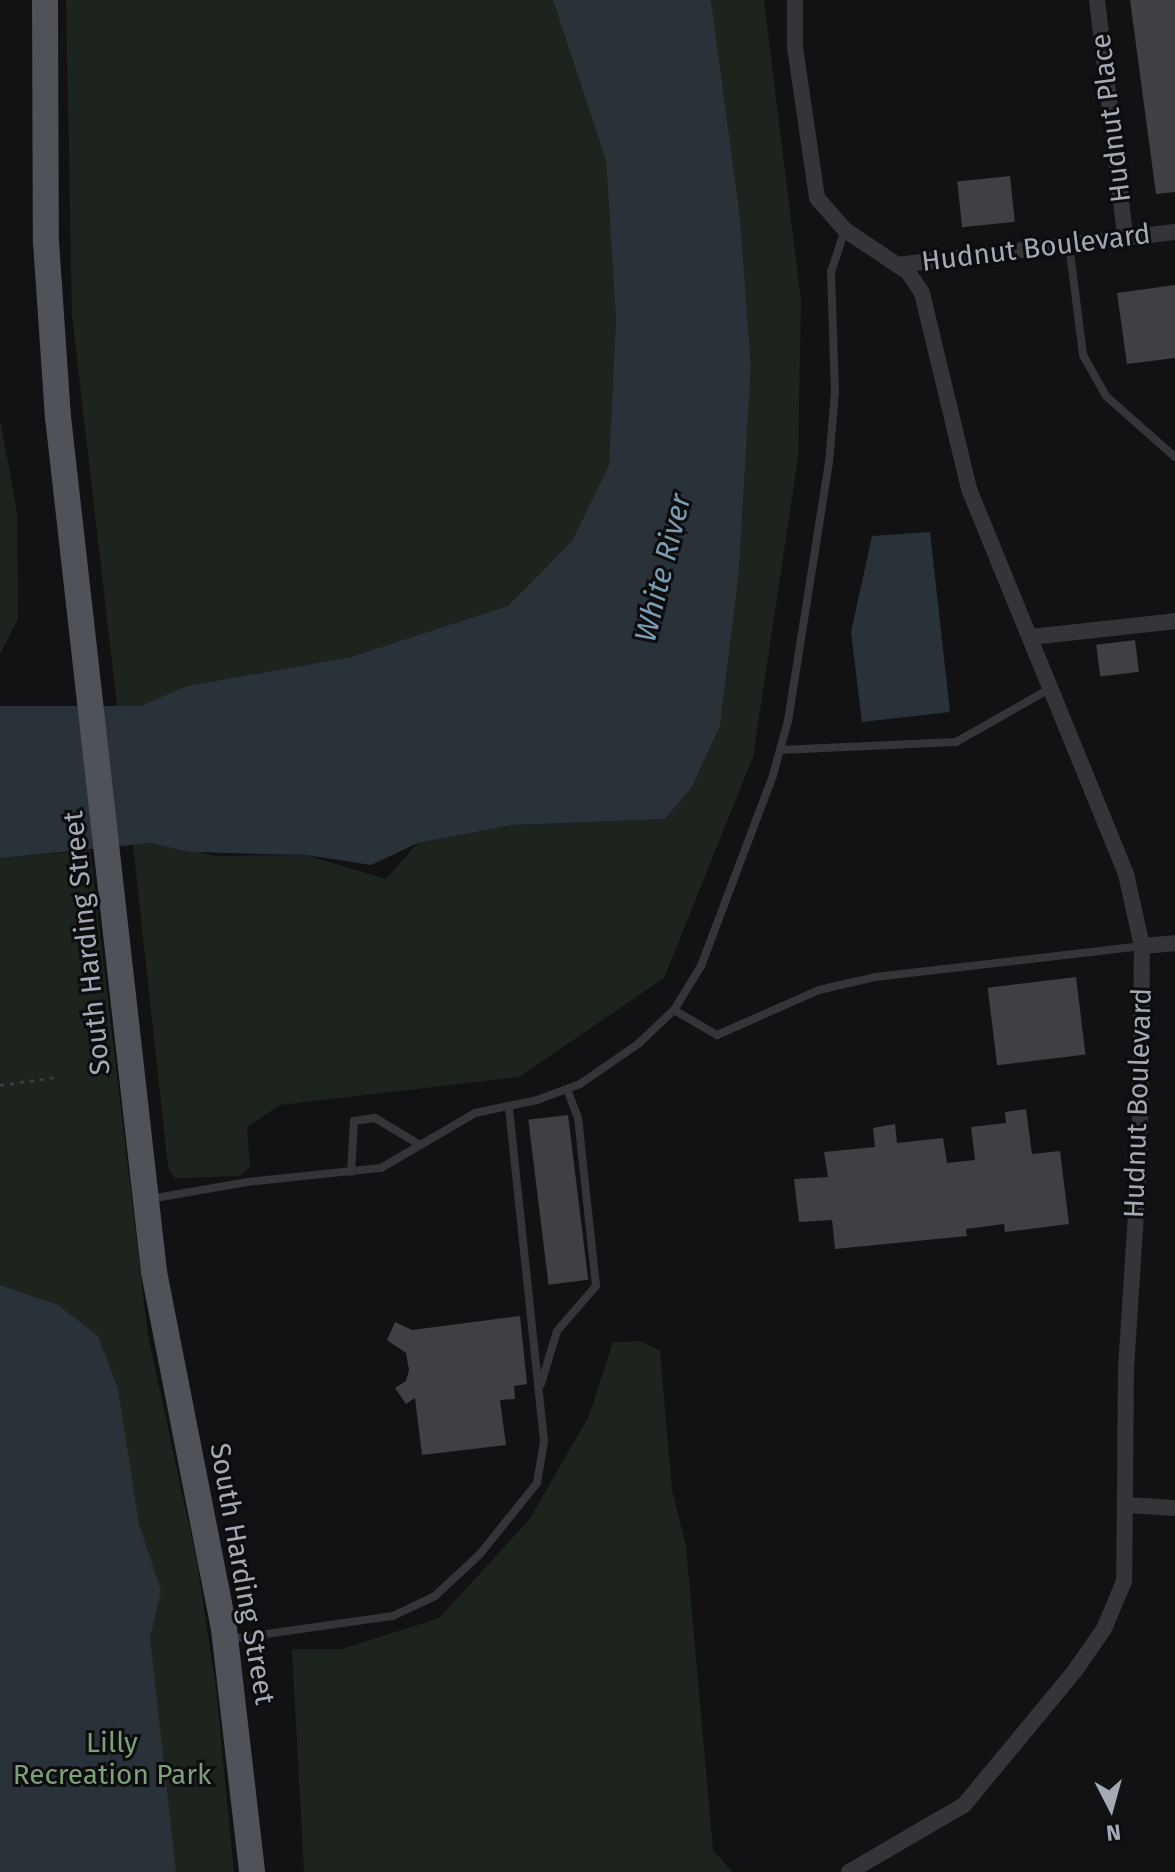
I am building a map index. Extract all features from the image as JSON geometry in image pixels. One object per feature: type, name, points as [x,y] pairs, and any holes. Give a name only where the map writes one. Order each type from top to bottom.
[{"type":"main road","name":"South Harding Street","points":[[45,0],[48,298],[146,1200],[166,1352],[226,1640],[252,1872]]},
{"type":"street","name":"Hudnut Boulevard","points":[[795,0],[795,47],[814,187],[823,208],[845,230],[897,265],[922,293],[963,472],[1130,884],[1142,946],[1140,1152],[1126,1371],[1128,1505],[1124,1581],[1104,1629],[1074,1672],[964,1805],[849,1872]]},
{"type":"street","name":"Hudnut Place","points":[[1097,0],[1125,236]]},
{"type":"street","name":"Hudnut Boulevard","points":[[897,265],[1175,232]]},
{"type":"street","points":[[1031,637],[1175,621]]},
{"type":"street","points":[[1142,946],[1175,943]]},
{"type":"street","points":[[1128,1505],[1175,1508]]},
{"type":"lane","points":[[146,1200],[247,1182],[381,1168],[475,1113],[567,1090],[638,1044],[674,1010],[701,966],[780,750],[829,463],[835,392],[831,272],[845,230]]},
{"type":"lane","points":[[1069,243],[1083,355],[1106,396],[1175,457]]},
{"type":"lane","points":[[780,750],[956,742],[1051,688]]},
{"type":"lane","points":[[674,1010],[717,1035],[819,990],[875,977],[1142,946]]},
{"type":"lane","points":[[539,1391],[557,1331],[596,1286],[578,1118],[567,1090]]},
{"type":"lane","points":[[226,1640],[393,1616],[435,1596],[480,1554],[537,1483],[544,1441],[509,1106]]},
{"type":"lane","points":[[351,1172],[354,1121],[375,1118],[420,1145]]},
{"type":"path","points":[[0,1085],[55,1077]]},
{"type":"green space","points":[[66,0],[553,0],[606,161],[616,319],[609,465],[572,541],[508,607],[351,657],[187,686],[140,706],[117,706],[72,315]]},
{"type":"green space","points":[[711,0],[764,0],[801,301],[798,458],[753,757],[664,978],[519,1077],[280,1105],[247,1127],[250,1167],[240,1176],[175,1178],[168,1167],[133,845],[151,843],[216,856],[306,855],[386,879],[418,843],[512,825],[665,819],[692,787],[720,726],[739,572],[751,366],[740,217]]},
{"type":"green space","points":[[0,419],[17,512],[18,619],[0,654]]},
{"type":"green space","name":"Lilly Recreation Park","points":[[90,850],[148,1336],[197,1562],[216,1688],[234,1872],[0,1872],[0,858]]},
{"type":"green space","points":[[640,1341],[660,1351],[672,1490],[686,1546],[713,1850],[732,1872],[304,1872],[292,1649],[342,1649],[439,1618],[529,1520],[589,1416],[613,1342]]},
{"type":"water","name":"White River","points":[[553,0],[711,0],[740,217],[751,366],[739,572],[720,726],[692,787],[665,819],[512,825],[418,843],[371,865],[306,855],[191,852],[151,843],[0,858],[0,706],[140,706],[187,686],[351,657],[508,606],[572,541],[609,465],[616,319],[606,161]]},
{"type":"water","points":[[930,532],[950,712],[862,722],[851,632],[872,536]]},
{"type":"water","points":[[0,1285],[58,1305],[98,1336],[118,1389],[139,1524],[161,1591],[150,1638],[176,1872],[0,1872]]},
{"type":"building","points":[[1130,0],[1175,0],[1175,192],[1156,194]]},
{"type":"building","points":[[1010,176],[1015,222],[962,227],[957,182]]},
{"type":"building","points":[[1175,285],[1175,358],[1127,364],[1117,293]]},
{"type":"building","points":[[1135,640],[1139,672],[1100,677],[1096,645]]},
{"type":"building","points":[[1076,977],[1086,1054],[997,1065],[988,988]]},
{"type":"building","points":[[1026,1109],[1032,1154],[1060,1151],[1069,1224],[1005,1232],[1004,1224],[966,1229],[967,1236],[835,1249],[832,1220],[799,1222],[794,1179],[828,1177],[824,1152],[875,1147],[873,1128],[895,1124],[897,1143],[943,1138],[947,1163],[975,1160],[971,1127],[1006,1123],[1005,1112]]},
{"type":"building","points":[[568,1115],[588,1280],[549,1285],[528,1120]]},
{"type":"building","points":[[520,1316],[527,1384],[514,1386],[515,1399],[500,1400],[506,1445],[422,1455],[415,1398],[406,1404],[395,1388],[406,1381],[409,1370],[406,1353],[387,1340],[395,1322],[412,1330]]}]
